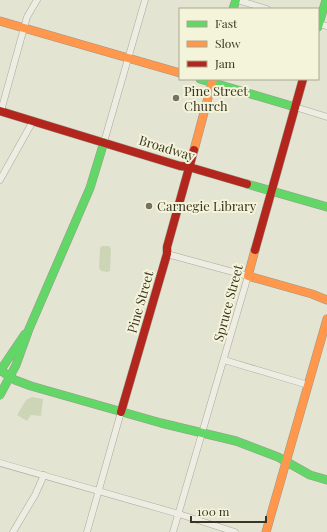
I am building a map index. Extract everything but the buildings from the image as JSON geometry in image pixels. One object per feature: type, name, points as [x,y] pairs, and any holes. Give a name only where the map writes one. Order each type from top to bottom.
[{"type":"street","points":[[0,111],[27,17],[37,0]]},
{"type":"street","points":[[0,395],[11,377],[29,329],[90,188],[145,0]]},
{"type":"street","points":[[237,0],[264,8]]},
{"type":"street","points":[[320,25],[326,0]]},
{"type":"street","points":[[0,21],[179,73]]},
{"type":"street","name":"Spruce Street","points":[[173,532],[224,360],[271,191],[298,108],[303,80]]},
{"type":"street","points":[[213,81],[327,117]]},
{"type":"street","name":"Pine Street","points":[[87,532],[167,254],[167,247],[190,159],[213,81]]},
{"type":"street","name":"Broadway","points":[[0,111],[180,166],[189,167],[327,208]]},
{"type":"street","points":[[0,180],[33,121]]},
{"type":"street","points":[[167,254],[312,294],[327,300]]},
{"type":"street","points":[[252,258],[256,273],[261,278],[269,282]]},
{"type":"street","points":[[266,532],[327,319]]},
{"type":"street","points":[[29,329],[16,345],[0,371],[30,386],[121,412],[236,441],[263,451],[310,474],[327,480]]},
{"type":"street","points":[[224,360],[308,384]]},
{"type":"street","points":[[0,462],[100,490],[235,532]]},
{"type":"street","points":[[14,532],[35,495],[44,475]]},
{"type":"green space","points":[[102,246],[109,246],[111,249],[110,271],[107,272],[101,271],[99,268],[100,248]]},
{"type":"green space","points":[[32,397],[43,399],[41,416],[31,415],[27,421],[17,415],[26,400]]},
{"type":"traffic: fast","points":[[233,8],[236,0]]},
{"type":"traffic: fast","points":[[319,24],[326,0]]},
{"type":"traffic: fast","points":[[203,80],[295,107]]},
{"type":"traffic: fast","points":[[0,395],[16,365],[29,329],[90,188],[104,142]]},
{"type":"traffic: fast","points":[[247,184],[327,207]]},
{"type":"traffic: fast","points":[[0,371],[25,334]]},
{"type":"traffic: fast","points":[[0,370],[15,380],[31,386],[161,423],[236,441],[278,457],[310,475],[327,480]]},
{"type":"traffic: slow","points":[[0,21],[179,73]]},
{"type":"traffic: slow","points":[[194,150],[213,80]]},
{"type":"traffic: slow","points":[[255,250],[248,276],[312,294],[327,300]]},
{"type":"traffic: slow","points":[[266,532],[327,319]]},
{"type":"traffic: jam","points":[[255,250],[303,80]]},
{"type":"traffic: jam","points":[[0,111],[180,166],[189,167],[247,184]]},
{"type":"traffic: jam","points":[[121,412],[167,254],[167,247],[194,150]]},
{"type":"place","name":"Pine Street Church","points":[[176,98]]},
{"type":"place","name":"Carnegie Library","points":[[149,206]]}]
